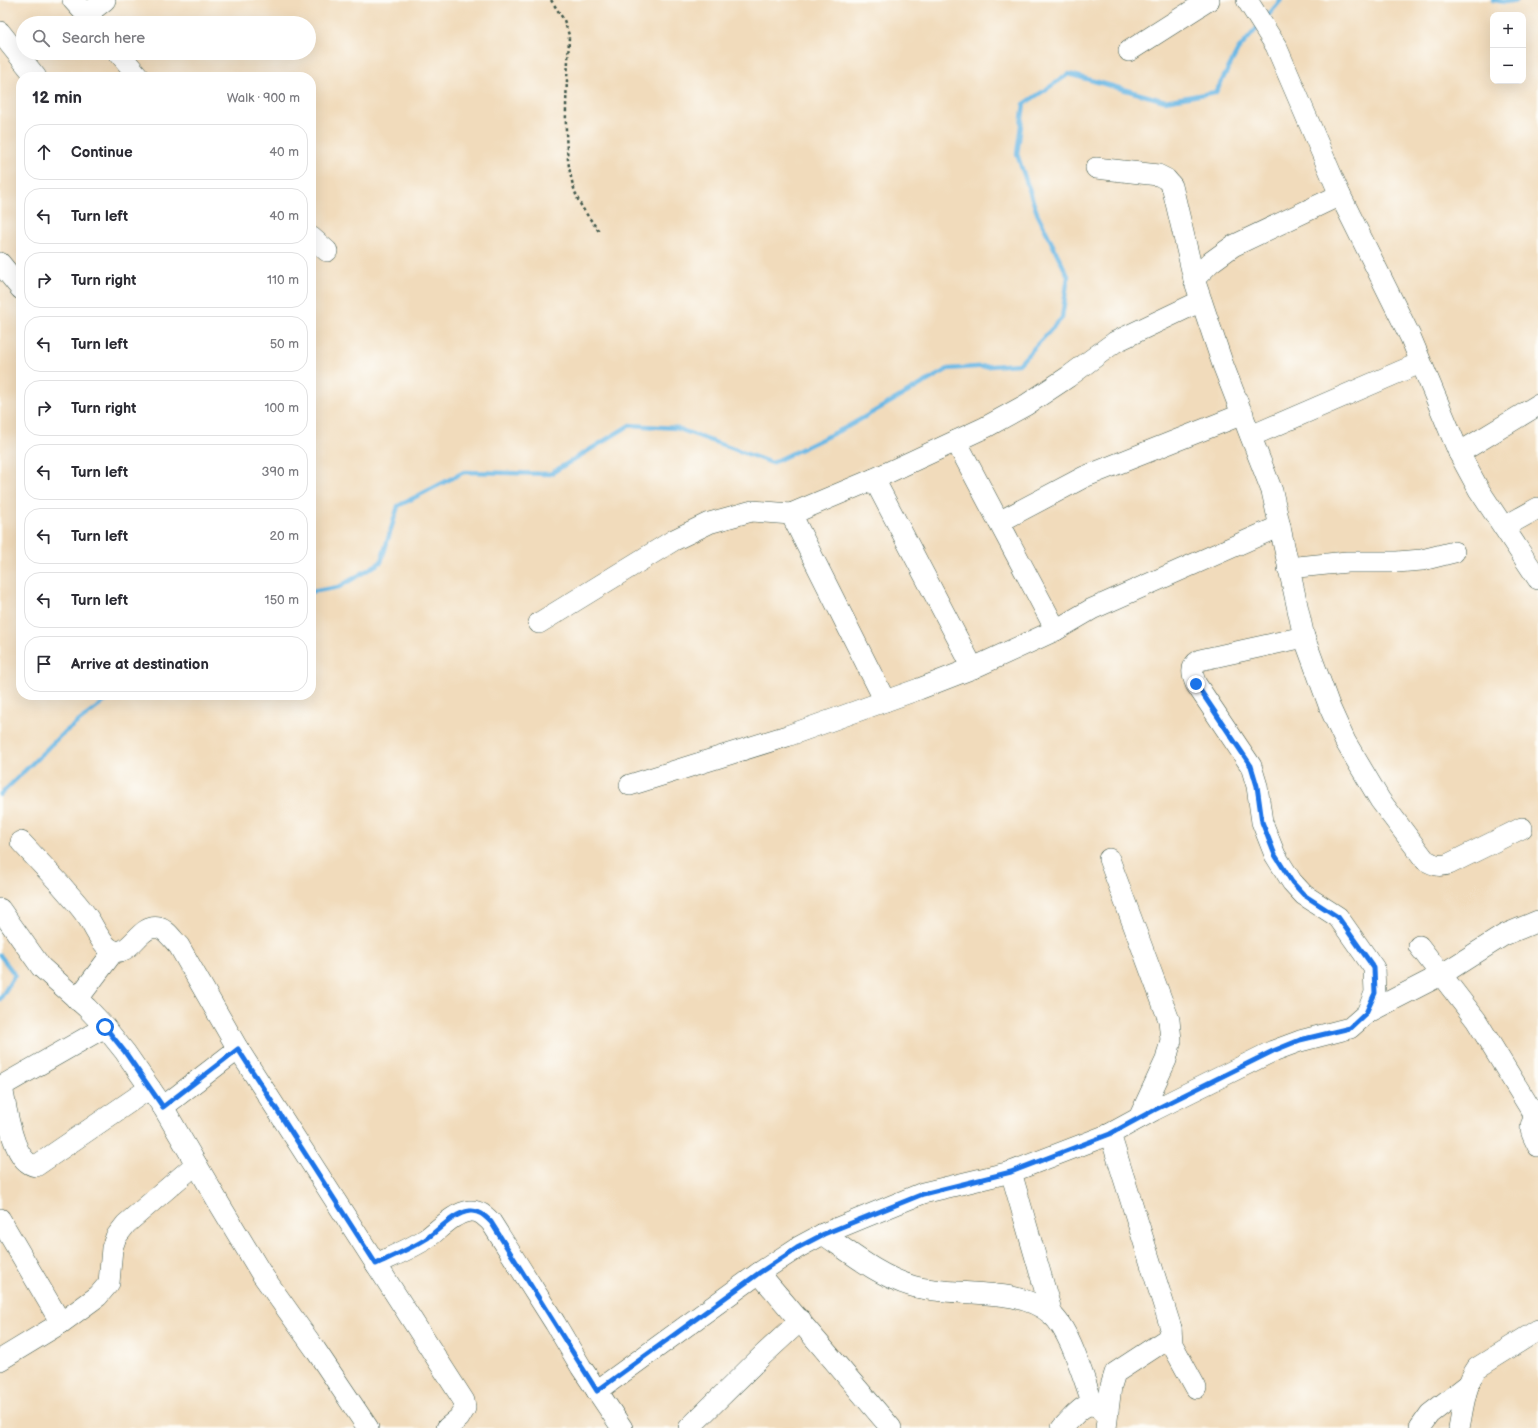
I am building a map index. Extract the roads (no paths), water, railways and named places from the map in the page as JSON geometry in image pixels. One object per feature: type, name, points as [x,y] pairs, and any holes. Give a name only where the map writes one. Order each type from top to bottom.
[{"type":"street","points":[[84,13],[105,0]]},
{"type":"street","points":[[1130,51],[1209,0]]},
{"type":"street","points":[[1247,0],[1276,46],[1340,195],[1410,336],[1420,363],[1459,453],[1479,490],[1538,579]]},
{"type":"street","points":[[0,32],[16,52]]},
{"type":"street","points":[[22,60],[32,72]]},
{"type":"street","points":[[125,60],[135,72]]},
{"type":"street","points":[[1096,168],[1158,175],[1166,179],[1172,186],[1201,301],[1223,365],[1272,491],[1304,637],[1330,708],[1345,741],[1380,800],[1425,860],[1441,866],[1449,864],[1522,828]]},
{"type":"street","points":[[1194,278],[1211,262],[1233,246],[1340,195]]},
{"type":"street","points":[[316,241],[327,251]]},
{"type":"street","points":[[0,263],[16,283]]},
{"type":"street","points":[[539,623],[674,540],[709,523],[752,511],[791,514],[874,479],[986,427],[1026,405],[1068,377],[1115,342],[1201,301]]},
{"type":"street","points":[[1251,436],[1420,363]]},
{"type":"street","points":[[1459,453],[1538,405]]},
{"type":"street","points":[[999,522],[1084,476],[1243,414]]},
{"type":"street","points":[[956,441],[1056,630]]},
{"type":"street","points":[[874,479],[973,668]]},
{"type":"street","points":[[1504,527],[1538,508]]},
{"type":"street","points":[[791,514],[885,701]]},
{"type":"street","points":[[630,786],[787,736],[973,668],[1056,630],[1092,609],[1280,526]]},
{"type":"street","points":[[1288,568],[1347,562],[1397,562],[1422,560],[1454,552]]},
{"type":"street","points":[[1304,637],[1200,660],[1196,662],[1192,671],[1192,676],[1251,766],[1257,786],[1262,822],[1275,855],[1292,882],[1304,895],[1338,917],[1374,968],[1375,993],[1366,1013]]},
{"type":"street","points":[[21,842],[78,904],[104,943],[114,951],[120,952],[147,930],[153,928],[160,928],[179,946],[238,1049],[464,1401],[466,1408],[463,1413],[447,1428]]},
{"type":"street","points":[[1109,860],[1169,1020],[1171,1040],[1166,1060],[1139,1118]]},
{"type":"street","points":[[0,909],[41,967],[105,1027],[125,1052],[163,1107],[261,1273],[315,1349],[368,1428]]},
{"type":"street","points":[[597,1391],[759,1273],[797,1248],[824,1234],[923,1194],[1011,1172],[1110,1134],[1273,1051],[1300,1040],[1350,1028],[1366,1013],[1441,975],[1504,935],[1538,920]]},
{"type":"street","points":[[1419,946],[1476,1020],[1537,1118],[1530,1126],[1531,1132],[1538,1146]]},
{"type":"street","points":[[77,1000],[114,951]]},
{"type":"street","points":[[105,1027],[1,1087],[11,1130],[22,1158],[26,1163],[36,1166],[150,1088]]},
{"type":"street","points":[[163,1107],[238,1049]]},
{"type":"street","points":[[1110,1134],[1171,1328],[1172,1344],[1196,1388]]},
{"type":"street","points":[[0,1360],[61,1323],[98,1296],[109,1283],[112,1248],[116,1238],[126,1224],[196,1164]]},
{"type":"street","points":[[1011,1172],[1052,1314]]},
{"type":"street","points":[[376,1264],[411,1248],[457,1216],[469,1211],[481,1213],[491,1222],[597,1391],[612,1425]]},
{"type":"street","points":[[0,1218],[61,1323]]},
{"type":"street","points":[[824,1234],[874,1269],[894,1280],[914,1287],[946,1292],[1014,1298],[1039,1305],[1052,1314],[1062,1327],[1102,1416]]},
{"type":"street","points":[[759,1273],[801,1320],[891,1428]]},
{"type":"street","points":[[689,1428],[801,1320]]},
{"type":"street","points":[[1102,1416],[1115,1373],[1167,1340],[1171,1328]]},
{"type":"street","points":[[1459,1428],[1471,1377],[1477,1368],[1538,1330]]},
{"type":"street","points":[[1420,1428],[1430,1414],[1469,1384]]},
{"type":"street","points":[[1062,1428],[1084,1407],[1102,1416]]},
{"type":"waterway","points":[[1265,19],[1281,0]]},
{"type":"waterway","points":[[1493,0],[1505,2],[1517,0]]},
{"type":"waterway","points":[[316,591],[339,587],[381,562],[398,506],[464,472],[550,474],[630,425],[676,428],[772,463],[847,427],[948,369],[1019,364],[1062,318],[1068,276],[1037,213],[1017,154],[1024,104],[1069,74],[1165,101],[1216,92],[1238,50],[1258,27]]},
{"type":"waterway","points":[[0,795],[61,735],[106,700]]},
{"type":"waterway","points":[[0,955],[15,975],[0,999]]}]
